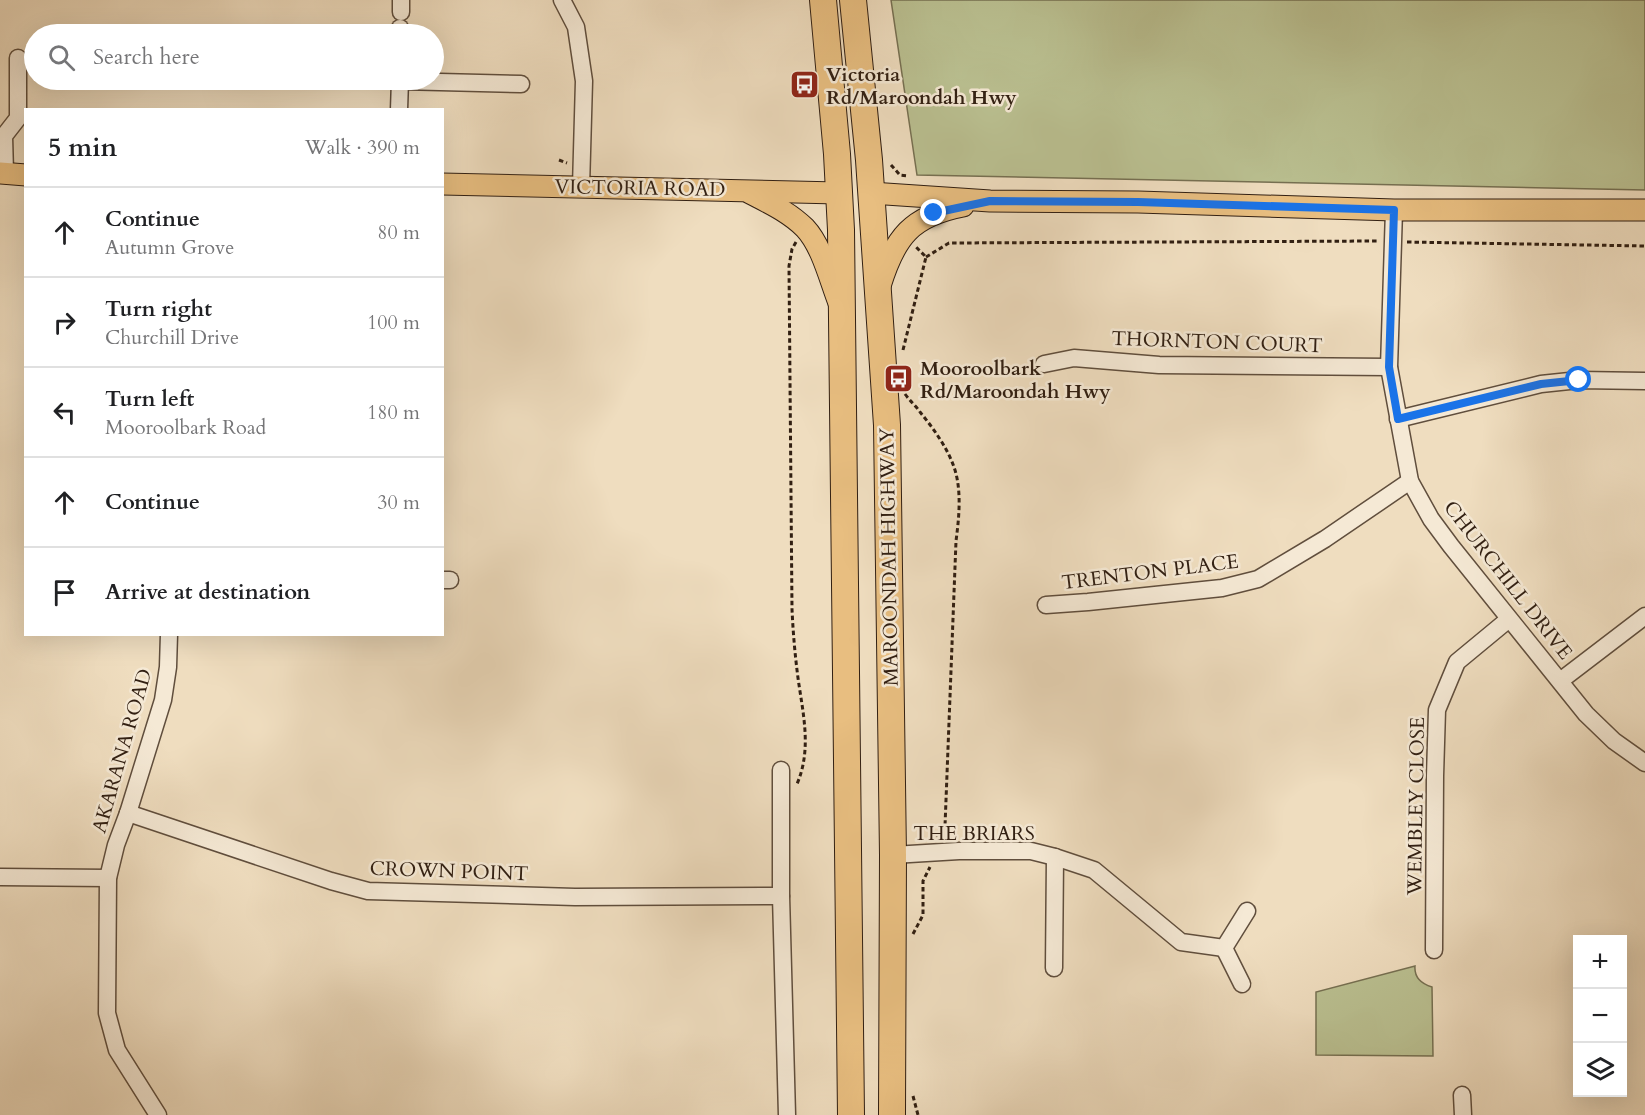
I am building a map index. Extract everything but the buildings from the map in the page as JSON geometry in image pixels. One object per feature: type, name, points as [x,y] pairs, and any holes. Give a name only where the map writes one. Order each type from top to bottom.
[{"type":"highway","points":[[823,0],[837,154],[841,230],[851,1115]]},
{"type":"highway","name":"MAROONDAH HIGHWAY","points":[[853,0],[872,193],[887,425],[893,855],[892,1115]]},
{"type":"highway","points":[[838,193],[872,193]]},
{"type":"main road","points":[[8,177],[24,182]]},
{"type":"main road","name":"VICTORIA ROAD","points":[[444,184],[838,193]]},
{"type":"main road","points":[[744,190],[790,215],[806,229],[817,245],[842,312]]},
{"type":"main road","points":[[872,193],[990,201],[1138,202],[1394,210],[1645,210]]},
{"type":"main road","points":[[878,293],[888,261],[896,245],[910,227],[934,213],[990,201]]},
{"type":"street","points":[[568,2],[576,27],[584,81],[581,187]]},
{"type":"street","points":[[8,177],[4,136],[18,118],[18,58]]},
{"type":"street","points":[[444,81],[521,84]]},
{"type":"street","points":[[399,90],[399,108]]},
{"type":"street","name":"CHURCHILL DRIVE","points":[[1394,210],[1389,367],[1410,481],[1431,519],[1586,714],[1614,741],[1645,763]]},
{"type":"street","name":"THORNTON COURT","points":[[1044,364],[1074,358],[1159,365],[1389,367]]},
{"type":"street","points":[[1398,419],[1541,384],[1579,380],[1645,381]]},
{"type":"street","name":"TRENTON PLACE","points":[[1046,605],[1222,588],[1258,579],[1325,539],[1410,481]]},
{"type":"street","points":[[1560,681],[1645,616]]},
{"type":"street","name":"WEMBLEY CLOSE","points":[[1434,950],[1437,710],[1457,662],[1509,619]]},
{"type":"street","name":"AKARANA ROAD","points":[[158,1115],[117,1050],[107,1014],[108,878],[116,845],[163,700],[168,667],[169,636]]},
{"type":"street","points":[[781,770],[781,896],[787,1115]]},
{"type":"street","name":"CROWN POINT","points":[[128,813],[331,881],[368,891],[575,897],[781,896]]},
{"type":"street","name":"THE BRIARS","points":[[893,855],[960,851],[1031,851],[1055,857],[1094,870],[1181,942],[1224,948]]},
{"type":"street","name":"THE BRIARS","points":[[1054,968],[1055,857]]},
{"type":"street","points":[[0,877],[108,878]]},
{"type":"street","points":[[1242,984],[1224,948],[1248,910]]},
{"type":"street","points":[[1462,1095],[1463,1115]]},
{"type":"path","points":[[559,160],[567,163]]},
{"type":"path","points":[[781,791],[791,791],[798,783],[804,762],[806,734],[794,648],[792,609],[789,266],[792,249],[806,229]]},
{"type":"path","points":[[903,236],[926,257]]},
{"type":"path","points":[[901,357],[926,257],[949,243],[1393,241],[1645,246]]},
{"type":"path","points":[[903,391],[946,449],[955,469],[959,517],[956,541],[945,826],[932,840],[931,863],[923,881],[923,915],[911,938]]},
{"type":"path","points":[[911,1087],[918,1115]]},
{"type":"green space","points":[[891,0],[1645,0],[1645,190],[917,175]]},
{"type":"green space","points":[[1415,966],[1419,980],[1432,987],[1433,1056],[1316,1055],[1316,992]]},
{"type":"place","name":"Victoria Rd/Maroondah Hwy","points":[[805,85]]},
{"type":"place","name":"Mooroolbark Rd/Maroondah Hwy","points":[[899,379]]},
{"type":"route","points":[[934,213],[990,201],[1138,202],[1394,210],[1389,367],[1398,419],[1541,384],[1579,380]]}]
